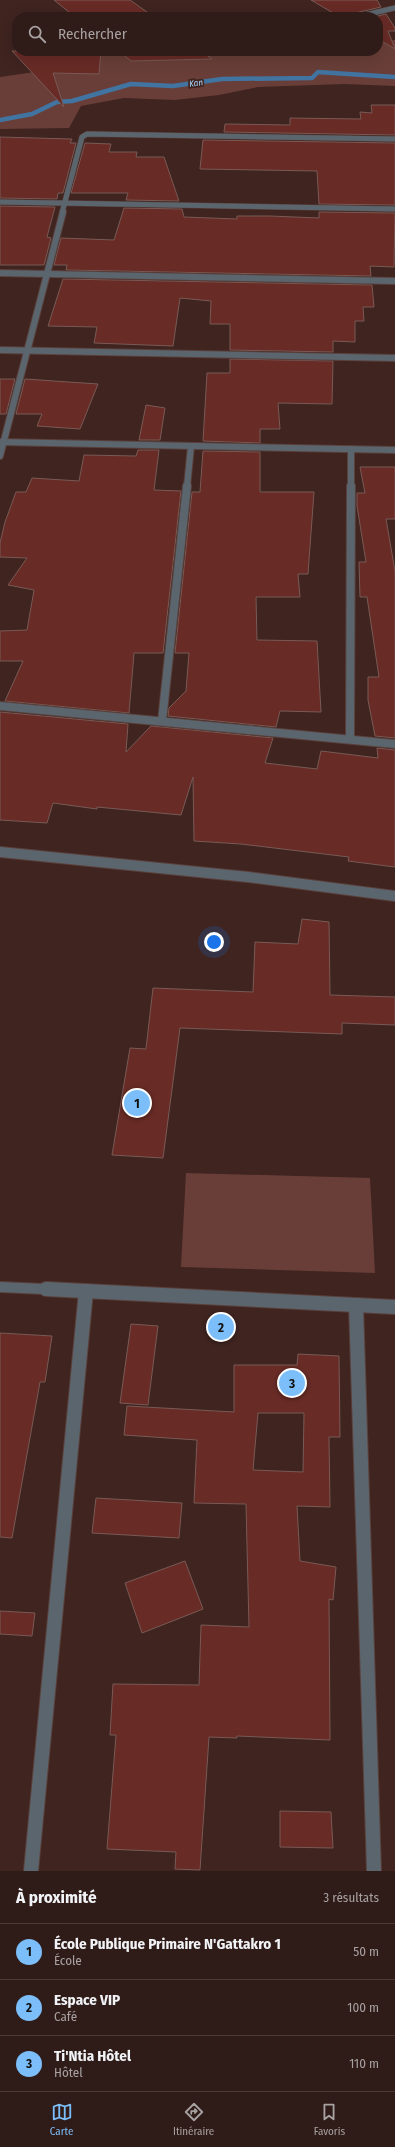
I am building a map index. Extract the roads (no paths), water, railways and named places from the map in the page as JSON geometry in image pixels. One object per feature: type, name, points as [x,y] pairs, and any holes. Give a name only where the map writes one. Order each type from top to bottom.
[{"type":"street","points":[[378,12],[395,8]]},
{"type":"street","points":[[0,456],[2,442],[82,138],[87,134],[395,139]]},
{"type":"street","points":[[0,202],[395,209]]},
{"type":"street","points":[[0,274],[395,281]]},
{"type":"street","points":[[0,350],[395,358]]},
{"type":"street","points":[[2,442],[395,450]]},
{"type":"street","points":[[162,721],[191,446]]},
{"type":"street","points":[[350,739],[351,449]]},
{"type":"street","points":[[0,706],[395,744]]},
{"type":"street","points":[[0,852],[248,877],[395,896]]},
{"type":"street","points":[[0,1287],[395,1307]]},
{"type":"street","points":[[31,1871],[86,1291]]},
{"type":"street","points":[[356,1305],[374,1871]]},
{"type":"waterway","name":"Kan","points":[[0,120],[32,114],[57,102],[72,101],[131,84],[173,86],[222,79],[312,78],[318,72],[395,77]]},
{"type":"place","name":"École Publique Primaire N'Gattakro 1","points":[[137,1103]]},
{"type":"place","name":"Espace VIP","points":[[221,1327]]},
{"type":"place","name":"Ti'Ntia Hôtel","points":[[292,1383]]}]
